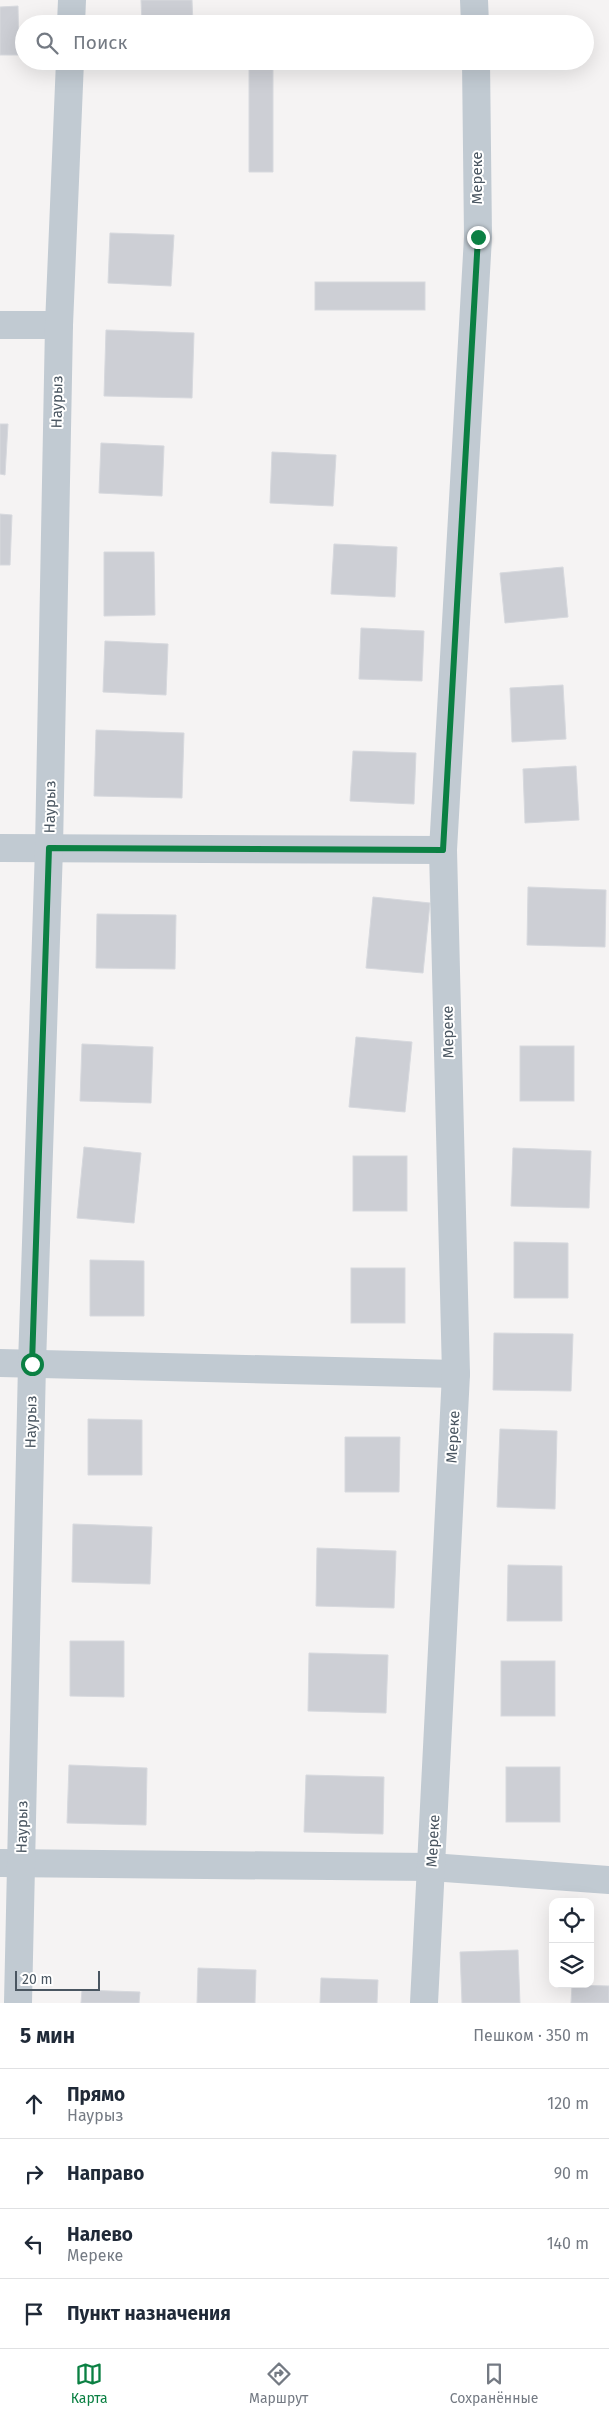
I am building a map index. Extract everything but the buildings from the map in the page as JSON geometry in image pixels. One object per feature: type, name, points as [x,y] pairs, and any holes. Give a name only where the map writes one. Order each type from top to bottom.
[{"type":"street","points":[[71,15],[72,0]]},
{"type":"street","points":[[474,0],[475,15]]},
{"type":"street","name":"Наурыз","points":[[18,2003],[11,1862],[32,1364],[49,848],[59,325],[70,70]]},
{"type":"street","name":"Мереке","points":[[424,2003],[456,1374],[443,850],[478,237],[476,70]]},
{"type":"street","points":[[0,325],[59,325]]},
{"type":"street","points":[[0,848],[443,850]]},
{"type":"street","points":[[0,1363],[456,1374]]},
{"type":"street","points":[[11,1862],[432,1867],[609,1880]]},
{"type":"route","points":[[32,1364],[49,848],[443,850],[478,237]]}]
